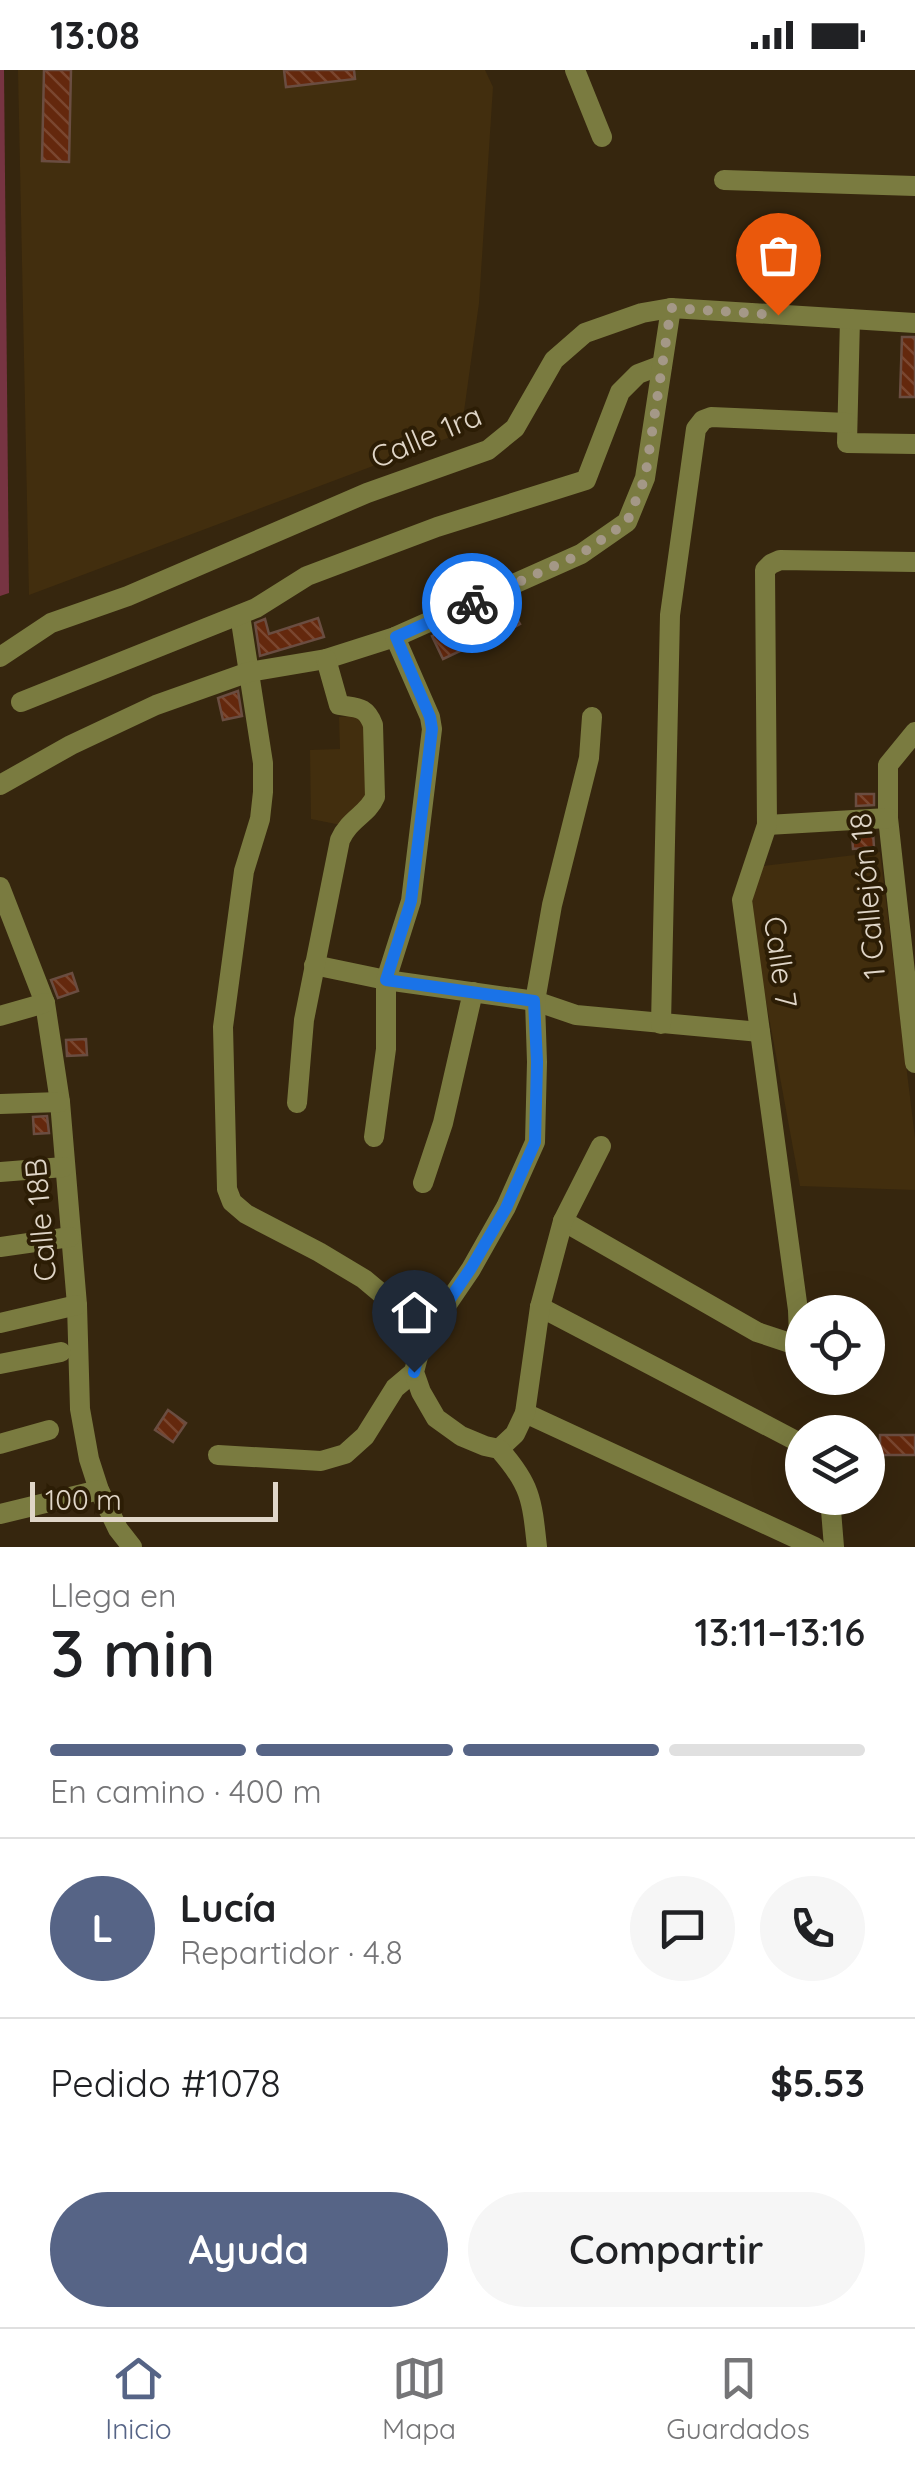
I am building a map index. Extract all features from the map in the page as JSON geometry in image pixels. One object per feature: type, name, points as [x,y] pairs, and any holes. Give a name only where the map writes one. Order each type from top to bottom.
[{"type":"street","points":[[575,70],[602,137]]},
{"type":"street","points":[[724,180],[915,186]]},
{"type":"street","points":[[0,784],[156,704],[249,672],[326,659],[396,637],[581,554],[627,522],[645,478],[671,308]]},
{"type":"street","name":"Calle 1ra","points":[[0,657],[51,623],[128,596],[367,493],[488,450],[515,428],[554,360],[584,333],[642,313],[671,308],[915,323]]},
{"type":"street","points":[[850,320],[847,442],[915,444]]},
{"type":"street","points":[[22,702],[256,608],[307,576],[437,527],[586,480],[620,392],[638,374],[662,365]]},
{"type":"street","points":[[661,1024],[670,614],[696,428],[710,416],[847,424]]},
{"type":"street","name":"Calle 7","points":[[563,1221],[758,1332],[790,1343],[799,1336],[742,900],[767,825],[766,570],[780,560],[915,562]]},
{"type":"street","points":[[240,615],[263,764],[263,792],[260,820],[244,872],[223,1026],[227,1188],[232,1202],[246,1214],[364,1279],[407,1315],[422,1340]]},
{"type":"street","points":[[374,1137],[386,1048],[386,980],[411,901],[432,729],[396,637]]},
{"type":"street","points":[[298,1103],[304,1020],[340,840],[353,820],[371,807],[375,797],[373,725],[362,708],[339,705],[326,659]]},
{"type":"street","points":[[537,1547],[524,1480],[499,1448],[461,1436],[436,1418],[414,1372],[422,1340],[506,1208],[535,1142],[534,1001],[552,905],[589,758],[592,717]]},
{"type":"street","name":"1 Callejón 18","points":[[915,732],[888,765],[888,818],[915,1059]]},
{"type":"street","points":[[767,825],[888,818]]},
{"type":"street","name":"Calle 18B","points":[[2,900],[45,1002],[60,1102],[77,1306],[80,1409],[89,1458],[118,1528],[132,1547]]},
{"type":"street","points":[[314,965],[386,980],[534,1001],[576,1015],[760,1032]]},
{"type":"street","points":[[423,1183],[443,1124],[473,992]]},
{"type":"street","points":[[0,1016],[45,1002]]},
{"type":"street","points":[[0,1104],[60,1102]]},
{"type":"street","points":[[499,1448],[515,1434],[525,1413],[540,1307],[563,1221],[601,1146]]},
{"type":"street","points":[[0,1172],[64,1167]]},
{"type":"street","points":[[0,1247],[70,1238]]},
{"type":"street","points":[[0,1323],[77,1306]]},
{"type":"street","points":[[540,1307],[785,1435]]},
{"type":"street","points":[[0,1364],[61,1352]]},
{"type":"street","points":[[218,1455],[321,1461],[345,1454],[365,1436],[395,1388],[414,1372]]},
{"type":"street","points":[[525,1413],[815,1547]]},
{"type":"street","points":[[0,1444],[48,1430]]},
{"type":"street","points":[[0,1514],[100,1490]]},
{"type":"street","points":[[831,1515],[834,1547]]},
{"type":"shaded area","points":[[0,70],[4,70],[9,593],[0,596]]},
{"type":"shaded area","points":[[18,70],[485,70],[493,87],[479,303],[461,433],[29,595]]},
{"type":"shaded area","points":[[368,715],[374,797],[346,826],[311,819],[310,750],[340,749],[339,717]]},
{"type":"shaded area","points":[[880,852],[915,1138],[915,1190],[800,1186],[748,903],[763,866]]},
{"type":"building","points":[[44,70],[71,70],[69,162],[42,161]]},
{"type":"building","points":[[284,70],[354,70],[355,79],[286,87]]},
{"type":"building","points":[[902,337],[915,337],[915,397],[900,397]]},
{"type":"building","points":[[508,602],[520,624],[507,631],[495,608]]},
{"type":"building","points":[[318,618],[324,637],[260,656],[255,623],[265,619],[269,634]]},
{"type":"building","points":[[462,622],[473,645],[443,659],[432,636]]},
{"type":"building","points":[[238,691],[242,716],[223,720],[218,698]]},
{"type":"building","points":[[856,794],[874,794],[874,805],[856,806]]},
{"type":"building","points":[[873,833],[874,847],[853,849],[852,834]]},
{"type":"building","points":[[72,973],[78,991],[58,998],[51,980]]},
{"type":"building","points":[[86,1039],[87,1055],[67,1056],[66,1040]]},
{"type":"building","points":[[47,1116],[49,1133],[34,1134],[33,1117]]},
{"type":"building","points":[[168,1410],[186,1423],[173,1442],[155,1430]]},
{"type":"building","points":[[885,1435],[915,1435],[915,1455],[885,1455]]},
{"type":"way so far","points":[[472,603],[581,554],[627,522],[645,478],[671,308],[778,315]]},
{"type":"route","points":[[414,1372],[422,1340],[506,1208],[535,1142],[534,1001],[386,980],[411,901],[432,729],[396,637],[472,603]]}]
